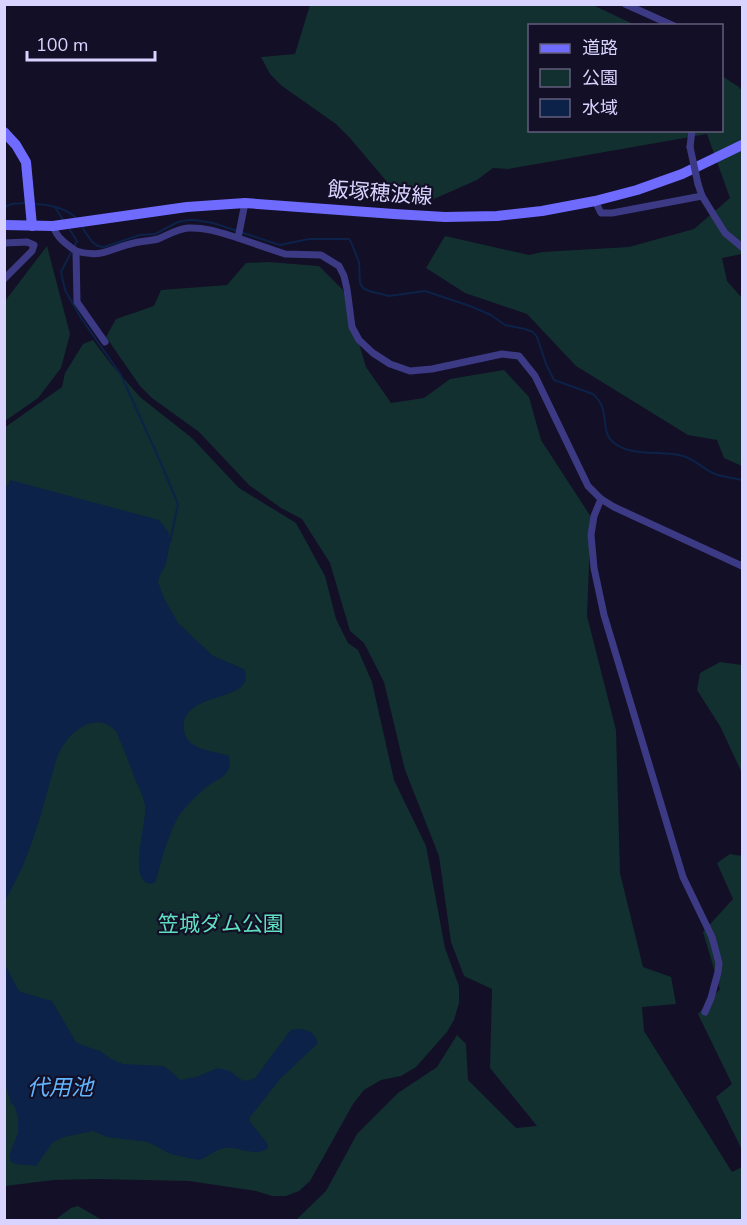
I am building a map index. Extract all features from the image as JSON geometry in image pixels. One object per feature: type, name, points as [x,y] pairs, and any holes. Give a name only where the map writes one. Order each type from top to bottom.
[{"type":"main road","points":[[4,132],[16,145],[26,162],[32,226]]},
{"type":"main road","name":"飯塚穂波線","points":[[4,225],[53,226],[187,207],[245,204],[456,217],[497,216],[542,211],[637,190],[682,174],[742,145]]},
{"type":"street","points":[[625,4],[670,24]]},
{"type":"street","points":[[692,132],[690,147],[702,196],[725,233],[742,247]]},
{"type":"street","points":[[595,201],[602,213],[612,213],[702,196]]},
{"type":"street","points":[[238,238],[245,204]]},
{"type":"street","points":[[53,226],[62,242],[76,251],[93,254],[106,253],[134,243],[155,240],[185,229],[199,228],[285,254],[321,255],[339,266],[347,289],[352,327],[359,340],[373,353],[390,364],[410,371],[432,369],[502,354],[519,356],[535,376],[588,486],[601,499],[742,566]]},
{"type":"street","points":[[4,243],[27,242],[34,245],[32,251],[4,279]]},
{"type":"street","points":[[76,251],[77,302],[105,342]]},
{"type":"street","points":[[601,499],[594,516],[591,535],[594,568],[604,615],[683,877],[712,937],[719,963],[711,998],[705,1012]]},
{"type":"green space","points":[[310,5],[593,5],[633,24],[528,24],[528,132],[723,132],[723,77],[739,87],[742,91],[742,254],[722,258],[727,281],[742,298],[742,466],[724,458],[717,440],[688,435],[576,366],[527,314],[465,293],[426,268],[445,236],[529,255],[542,252],[629,247],[694,229],[730,198],[707,134],[508,169],[493,168],[477,180],[427,202],[407,201],[394,190],[336,124],[282,86],[270,74],[261,57],[295,54]]},
{"type":"green space","points":[[47,246],[70,334],[61,368],[38,398],[5,421],[5,301]]},
{"type":"green space","points":[[268,262],[319,266],[343,290],[366,367],[391,403],[424,398],[450,379],[504,370],[529,397],[541,440],[591,517],[587,616],[616,730],[620,873],[643,967],[671,977],[676,1004],[642,1007],[644,1031],[732,1172],[742,1167],[742,1220],[296,1220],[326,1191],[357,1134],[398,1093],[437,1067],[457,1035],[466,1044],[468,1080],[516,1128],[537,1126],[490,1068],[492,989],[464,976],[451,942],[439,856],[405,770],[384,682],[364,643],[350,631],[330,563],[302,519],[281,508],[249,485],[199,432],[152,398],[140,386],[106,337],[116,319],[154,306],[161,290],[227,285],[246,263]]},
{"type":"green space","name":"笠城ダム公園","points":[[93,340],[140,397],[192,438],[239,488],[296,523],[325,576],[336,619],[348,643],[358,650],[372,682],[394,780],[426,846],[445,948],[459,986],[459,1003],[454,1020],[447,1032],[416,1067],[401,1076],[381,1080],[364,1090],[353,1104],[310,1181],[299,1191],[286,1196],[272,1196],[256,1191],[189,1181],[54,1180],[5,1186],[4,428],[62,387],[65,373],[83,344]]},
{"type":"green space","points":[[720,662],[742,665],[742,773],[720,726],[697,690],[700,673]]},
{"type":"green space","points":[[730,854],[742,856],[742,1150],[716,1097],[732,1084],[698,1014],[720,989],[703,932],[733,899],[717,863]]},
{"type":"green space","points":[[78,1206],[102,1220],[55,1220],[71,1208]]},
{"type":"water","points":[[10,480],[159,520],[169,533],[170,542],[166,564],[158,582],[178,623],[213,656],[244,669],[246,680],[240,688],[193,708],[186,717],[184,730],[190,742],[202,749],[229,756],[229,769],[200,793],[178,817],[155,883],[146,882],[141,876],[139,852],[145,806],[121,743],[116,731],[107,725],[90,723],[74,733],[61,748],[30,849],[5,900],[4,486],[8,485]]},
{"type":"water","name":"代用池","points":[[5,965],[21,992],[52,1001],[76,1042],[100,1051],[123,1064],[163,1066],[180,1080],[196,1077],[218,1068],[230,1071],[245,1081],[255,1078],[290,1031],[303,1029],[308,1031],[315,1036],[317,1044],[281,1078],[250,1117],[250,1122],[268,1144],[268,1148],[263,1151],[252,1152],[225,1148],[198,1160],[170,1154],[147,1142],[107,1137],[93,1131],[64,1137],[53,1142],[36,1166],[17,1164],[11,1162],[9,1155],[18,1133],[18,1119],[5,1084]]},
{"type":"waterway","points":[[4,207],[25,203]]},
{"type":"waterway","points":[[34,204],[57,207],[76,218]]},
{"type":"waterway","points":[[55,207],[63,220]]},
{"type":"waterway","points":[[81,225],[96,245],[104,247],[140,235],[155,234],[178,222],[188,220],[213,223],[280,245],[309,239],[349,239],[359,262],[360,283],[363,288],[389,296],[425,291],[470,306],[491,315],[505,325],[533,332],[554,380],[593,394],[602,406],[608,435],[618,446],[635,451],[683,456],[715,474],[742,480]]},
{"type":"waterway","points":[[68,227],[77,241],[61,272],[65,290],[81,318],[121,375],[178,504],[170,542]]}]
